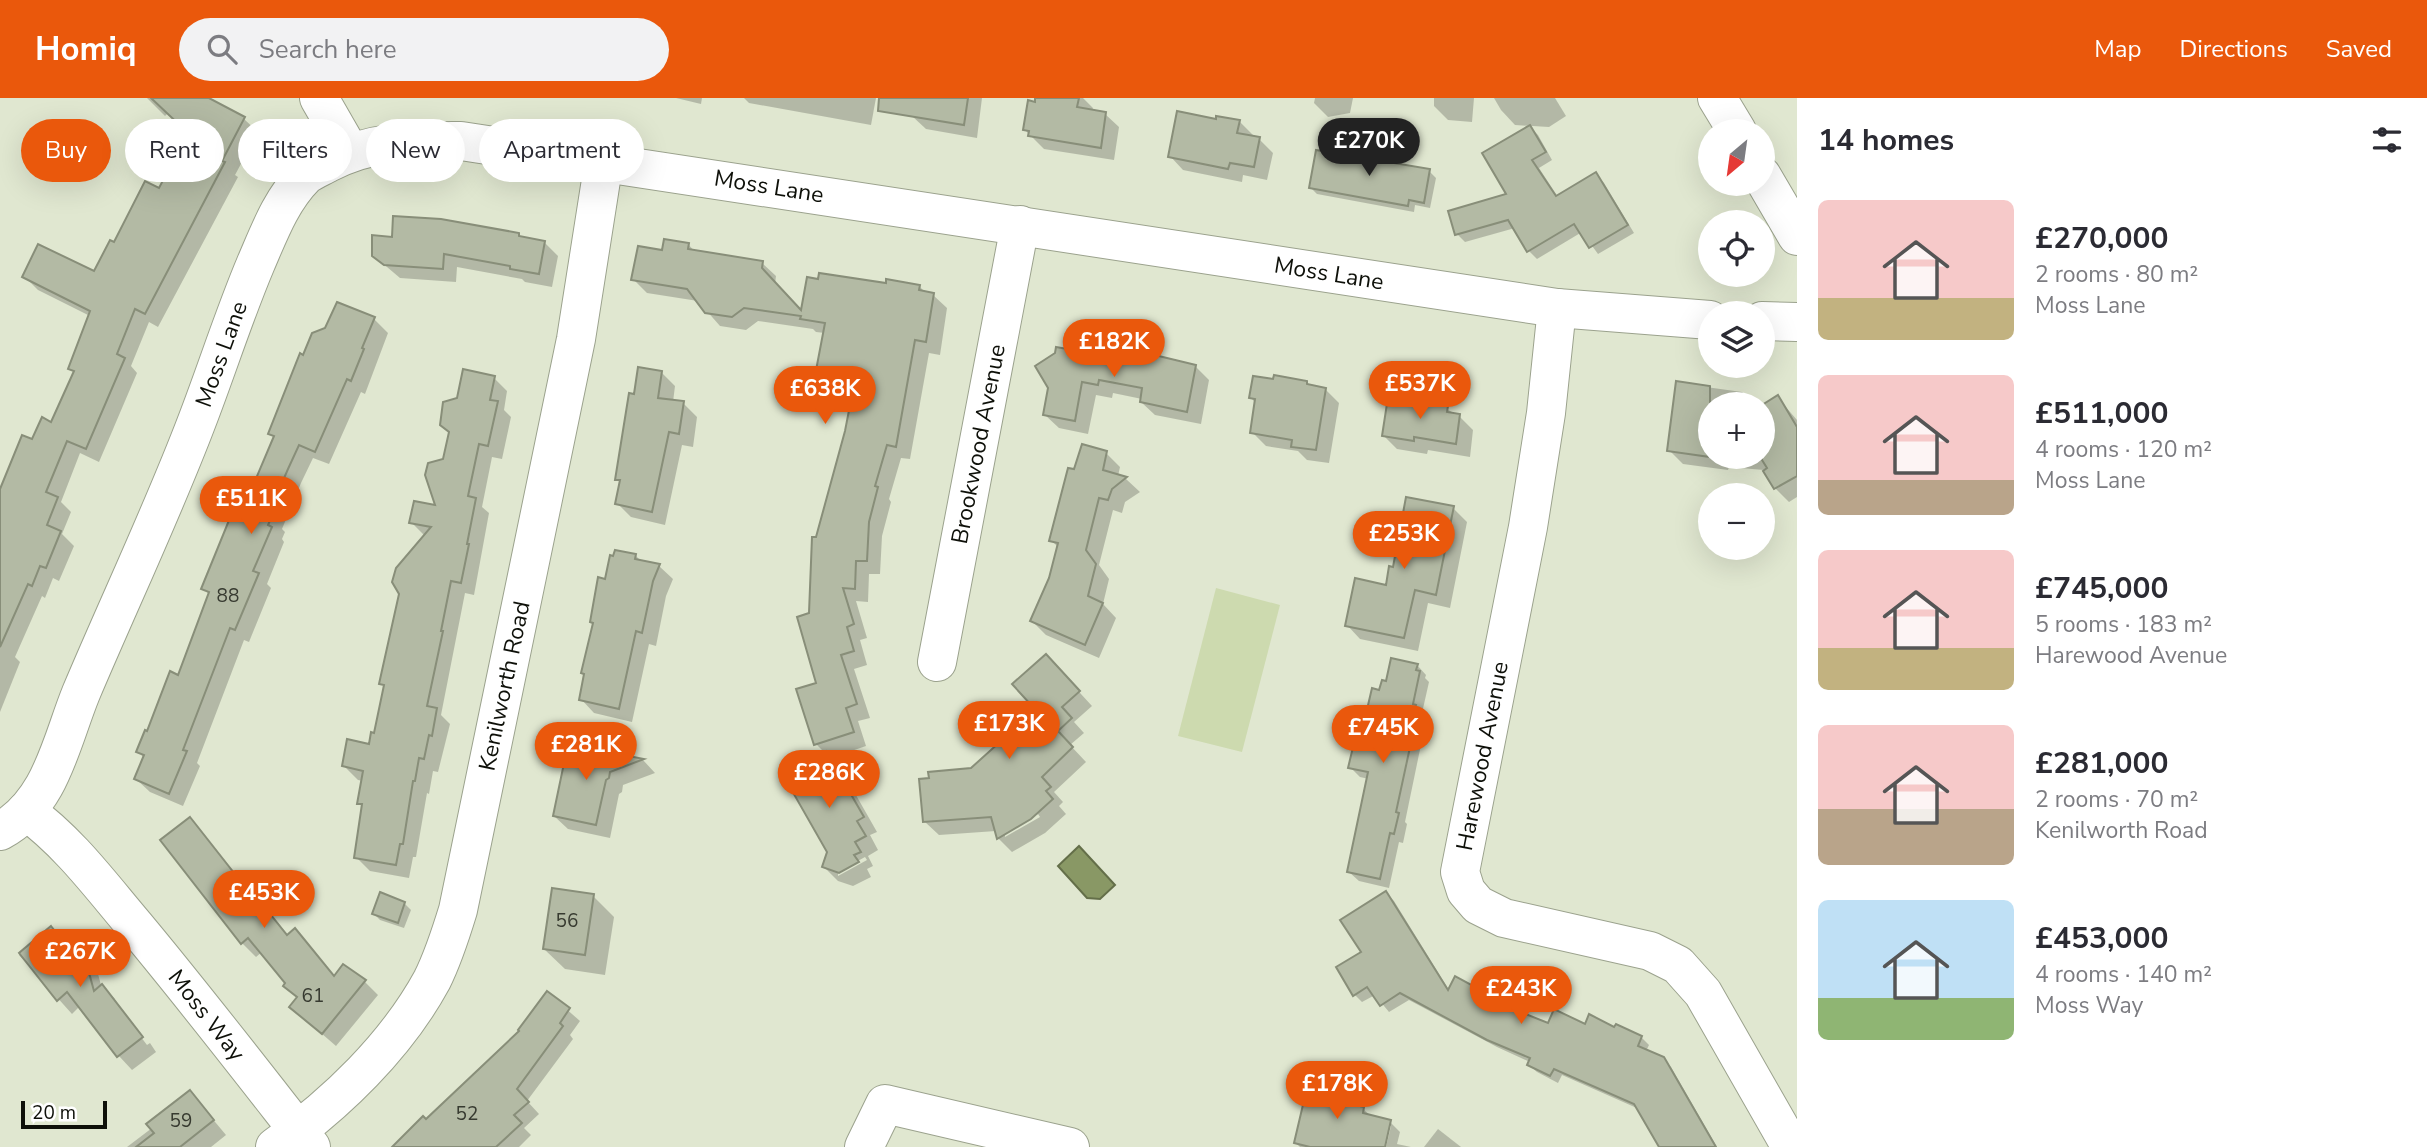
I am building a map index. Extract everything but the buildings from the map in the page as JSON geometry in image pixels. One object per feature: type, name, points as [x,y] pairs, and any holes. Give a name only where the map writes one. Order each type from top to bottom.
[{"type":"street","points":[[319,98],[331,119]]},
{"type":"street","points":[[1717,98],[1730,119]]},
{"type":"street","name":"Moss Lane","points":[[352,152],[402,141],[479,144]]},
{"type":"street","name":"Moss Lane","points":[[644,167],[1557,308],[1698,319]]},
{"type":"street","name":"Moss Lane","points":[[13,821],[41,792],[51,773],[80,697],[196,423],[272,224],[301,182]]},
{"type":"street","name":"Kenilworth Road","points":[[295,1142],[383,1049],[404,1021],[431,981],[458,910],[576,339],[601,182]]},
{"type":"street","points":[[1774,196],[1797,236]]},
{"type":"street","name":"Brookwood Avenue","points":[[937,662],[1020,225]]},
{"type":"street","name":"Harewood Avenue","points":[[1557,308],[1546,413],[1528,527],[1460,872],[1466,891],[1478,905],[1504,918],[1650,951],[1678,965],[1703,993],[1791,1147]]},
{"type":"street","points":[[1775,321],[1797,322]]},
{"type":"street","name":"Moss Way","points":[[13,821],[47,827],[71,849],[169,967],[295,1142]]},
{"type":"street","points":[[864,1147],[885,1104],[1070,1147]]},
{"type":"shaded area","points":[[1216,588],[1280,605],[1242,752],[1178,736]]},
{"type":"shaded area","points":[[1079,846],[1115,885],[1100,899],[1087,898],[1058,866]]}]
